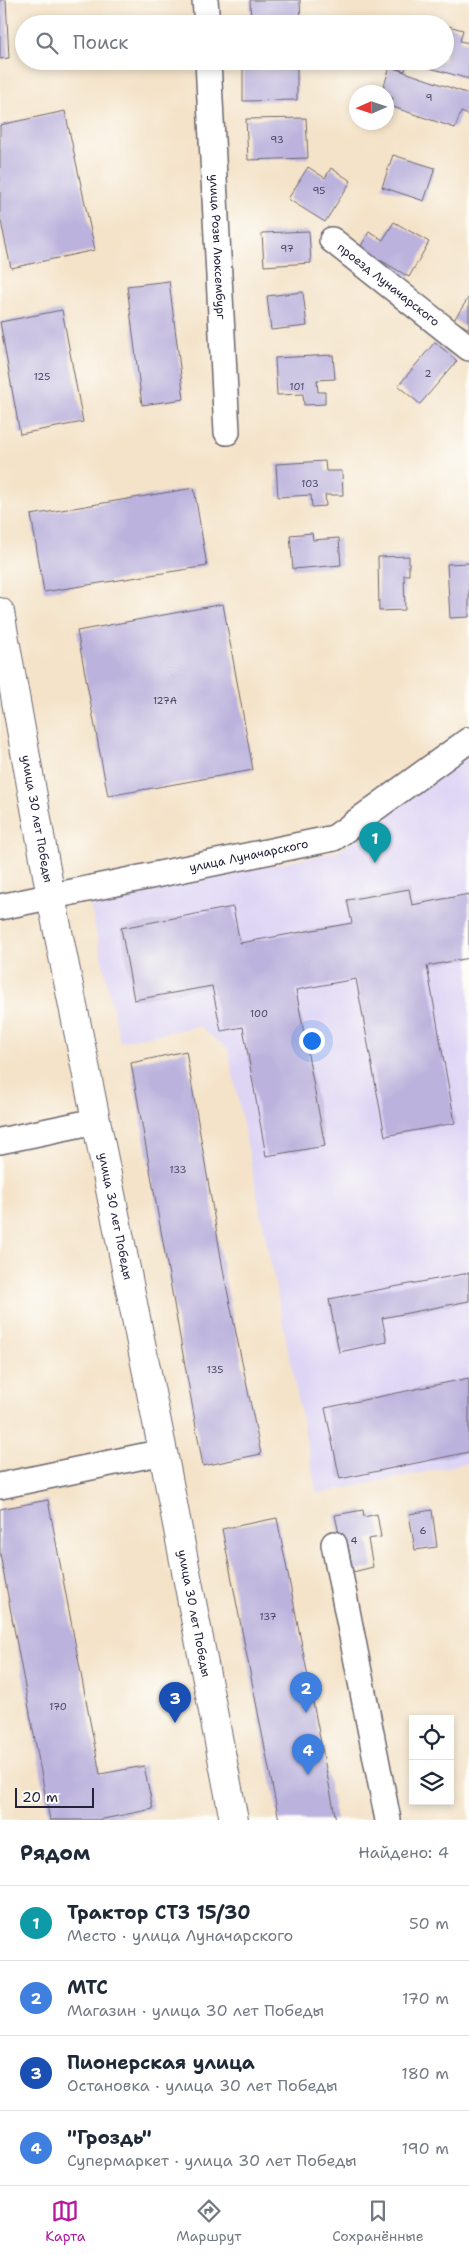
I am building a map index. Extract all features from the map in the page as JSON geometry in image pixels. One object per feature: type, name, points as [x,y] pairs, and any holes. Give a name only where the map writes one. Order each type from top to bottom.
[{"type":"main road","name":"улица 30 лет Победы","points":[[0,612],[51,897],[163,1452],[234,1820]]},
{"type":"street","points":[[205,0],[206,15]]},
{"type":"street","name":"улица Розы Люксембург","points":[[208,70],[227,432]]},
{"type":"street","name":"проезд Луначарского","points":[[332,240],[469,348]]},
{"type":"street","name":"улица Луначарского","points":[[0,907],[334,838],[469,740]]},
{"type":"street","points":[[0,1140],[96,1121]]},
{"type":"street","points":[[0,1486],[163,1452]]},
{"type":"street","points":[[334,1544],[388,1820]]},
{"type":"shaded area","points":[[465,757],[469,761],[469,1463],[317,1494],[228,1049],[199,1026],[120,1042],[90,904],[340,851]]},
{"type":"building","points":[[0,0],[6,0],[9,58],[0,59]]},
{"type":"building","points":[[250,0],[300,0],[301,15],[251,15]]},
{"type":"building","points":[[454,28],[463,30],[460,41],[469,43],[469,79],[437,70],[454,70]]},
{"type":"building","points":[[243,70],[297,70],[297,100],[243,101]]},
{"type":"building","points":[[389,70],[399,70],[469,94],[469,115],[461,112],[455,128],[394,107],[394,85],[384,85]]},
{"type":"building","points":[[65,111],[95,250],[11,268],[0,217],[0,125]]},
{"type":"building","points":[[306,118],[308,158],[248,160],[246,119]]},
{"type":"building","points":[[393,155],[435,168],[424,201],[382,187]]},
{"type":"building","points":[[308,167],[325,178],[331,168],[351,181],[325,222],[288,199]]},
{"type":"building","points":[[394,222],[429,242],[409,277],[360,248],[369,232],[383,240]]},
{"type":"building","points":[[309,231],[311,263],[264,266],[262,233]]},
{"type":"building","points":[[169,281],[184,399],[142,405],[127,286]]},
{"type":"building","points":[[303,292],[307,326],[271,330],[267,296]]},
{"type":"building","points":[[469,297],[469,329],[454,320]]},
{"type":"building","points":[[62,310],[83,422],[20,434],[0,322]]},
{"type":"building","points":[[435,342],[457,361],[420,404],[398,386]]},
{"type":"building","points":[[333,355],[335,379],[317,380],[318,392],[325,392],[325,404],[304,405],[303,394],[277,395],[275,358]]},
{"type":"building","points":[[325,461],[326,471],[342,471],[343,495],[325,495],[326,506],[312,507],[311,495],[278,497],[276,464]]},
{"type":"building","points":[[194,488],[207,566],[44,592],[31,515]]},
{"type":"building","points":[[312,533],[313,540],[339,538],[341,565],[293,569],[290,535]]},
{"type":"building","points":[[409,556],[409,575],[404,575],[405,610],[379,611],[378,557]]},
{"type":"building","points":[[469,563],[469,617],[450,618],[447,564]]},
{"type":"building","points":[[223,604],[253,770],[108,796],[77,631]]},
{"type":"building","points":[[409,889],[412,905],[469,894],[469,958],[427,966],[455,1123],[385,1136],[356,979],[296,990],[325,1146],[266,1156],[243,1027],[221,1031],[212,986],[134,1000],[121,928],[233,907],[240,943],[352,923],[347,900]]},
{"type":"building","points":[[186,1051],[224,1275],[261,1454],[203,1466],[131,1063]]},
{"type":"building","points":[[469,1273],[469,1301],[382,1318],[387,1342],[339,1352],[329,1299]]},
{"type":"building","points":[[469,1378],[469,1452],[340,1479],[325,1408]]},
{"type":"building","points":[[48,1500],[100,1774],[144,1766],[153,1809],[98,1820],[50,1820],[0,1554],[0,1509]]},
{"type":"building","points":[[363,1510],[364,1517],[377,1514],[381,1537],[368,1539],[373,1567],[353,1572],[347,1541],[341,1543],[335,1515]]},
{"type":"building","points":[[432,1510],[437,1547],[415,1550],[409,1514]]},
{"type":"building","points":[[277,1518],[336,1820],[279,1820],[222,1529]]},
{"type":"place","name":"Трактор СТЗ 15/30","points":[[375,863]]},
{"type":"place","name":"МТС","points":[[306,1713]]},
{"type":"place","name":"Пионерская улица","points":[[175,1723]]},
{"type":"place","name":"\"Гроздь\"","points":[[308,1775]]}]
